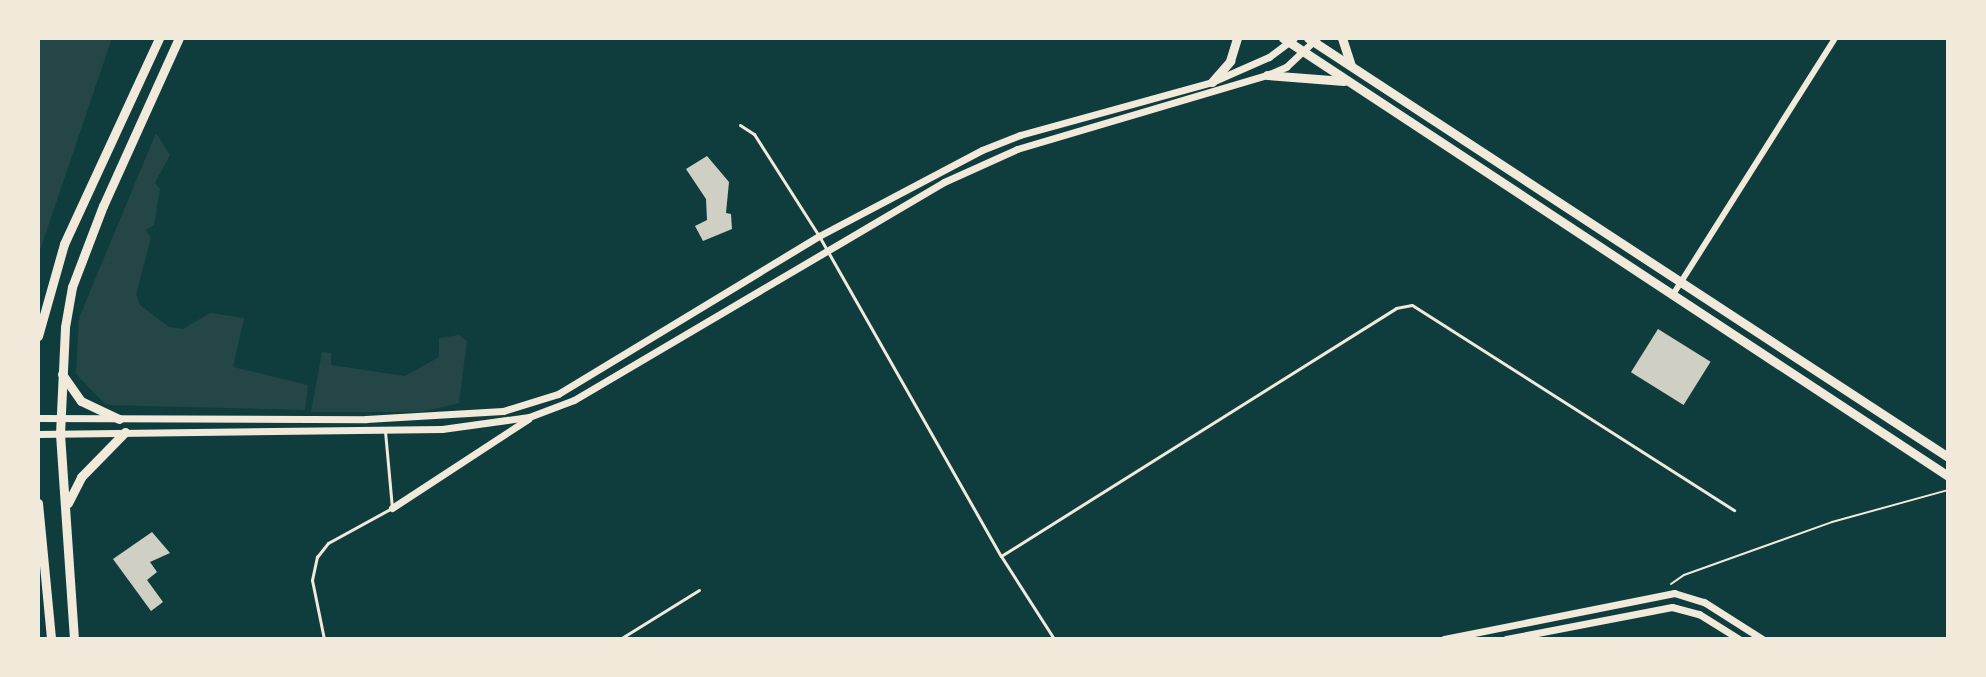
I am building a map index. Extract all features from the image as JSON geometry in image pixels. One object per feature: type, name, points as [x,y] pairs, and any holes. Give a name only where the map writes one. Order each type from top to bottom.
[{"type":"main road","points":[[38,322],[64,244],[159,38]]},
{"type":"main road","points":[[74,639],[60,434],[60,371],[72,287],[179,38]]},
{"type":"main road","points":[[1212,82],[1230,61],[1237,38]]},
{"type":"main road","points":[[1342,38],[1351,65]]},
{"type":"main road","points":[[1313,39],[1948,457]]},
{"type":"main road","points":[[1289,40],[1304,53],[1355,83],[1948,476]]},
{"type":"main road","points":[[1267,75],[1323,76],[1355,83]]},
{"type":"main road","points":[[38,336],[43,310]]},
{"type":"main road","points":[[60,371],[81,401],[119,419]]},
{"type":"main road","points":[[66,508],[81,477],[125,432]]},
{"type":"main road","points":[[38,503],[51,639]]},
{"type":"street","points":[[1674,293],[1835,38]]},
{"type":"street","points":[[38,434],[385,430],[467,427],[529,417],[574,400],[944,182],[1017,149],[1267,75],[1304,53],[1313,39]]},
{"type":"street","points":[[38,418],[366,419],[503,411],[569,388],[819,236],[946,167],[1020,135],[1212,82],[1289,40]]},
{"type":"street","points":[[392,508],[529,417]]},
{"type":"street","points":[[1444,639],[1661,593],[1704,602],[1762,639]]},
{"type":"street","points":[[1506,639],[1672,607],[1699,614],[1739,639]]},
{"type":"lane","points":[[740,125],[754,134],[819,236],[1001,556],[1054,639]]},
{"type":"lane","points":[[1001,556],[1396,308],[1412,305],[1734,510]]},
{"type":"lane","points":[[324,639],[312,580],[317,557],[328,543],[392,508],[385,430]]},
{"type":"lane","points":[[620,639],[699,590]]},
{"type":"path","points":[[1661,593],[1684,575],[1832,522],[1948,490]]},
{"type":"shaded area","points":[[38,38],[112,38],[38,256]]},
{"type":"shaded area","points":[[156,133],[170,155],[155,183],[160,189],[154,225],[146,230],[151,238],[136,294],[140,305],[169,327],[183,329],[210,313],[244,318],[233,367],[308,385],[305,410],[106,405],[76,374],[79,318]]},
{"type":"shaded area","points":[[459,335],[467,341],[459,403],[421,412],[311,412],[322,352],[331,353],[331,365],[405,376],[439,357],[439,338]]},
{"type":"building","points":[[707,156],[729,182],[726,213],[731,214],[732,229],[703,241],[695,226],[707,220],[706,199],[686,169]]},
{"type":"building","points":[[1658,329],[1711,362],[1684,405],[1631,372]]},
{"type":"building","points":[[152,532],[170,553],[150,562],[157,572],[147,580],[163,602],[151,611],[113,559]]}]
